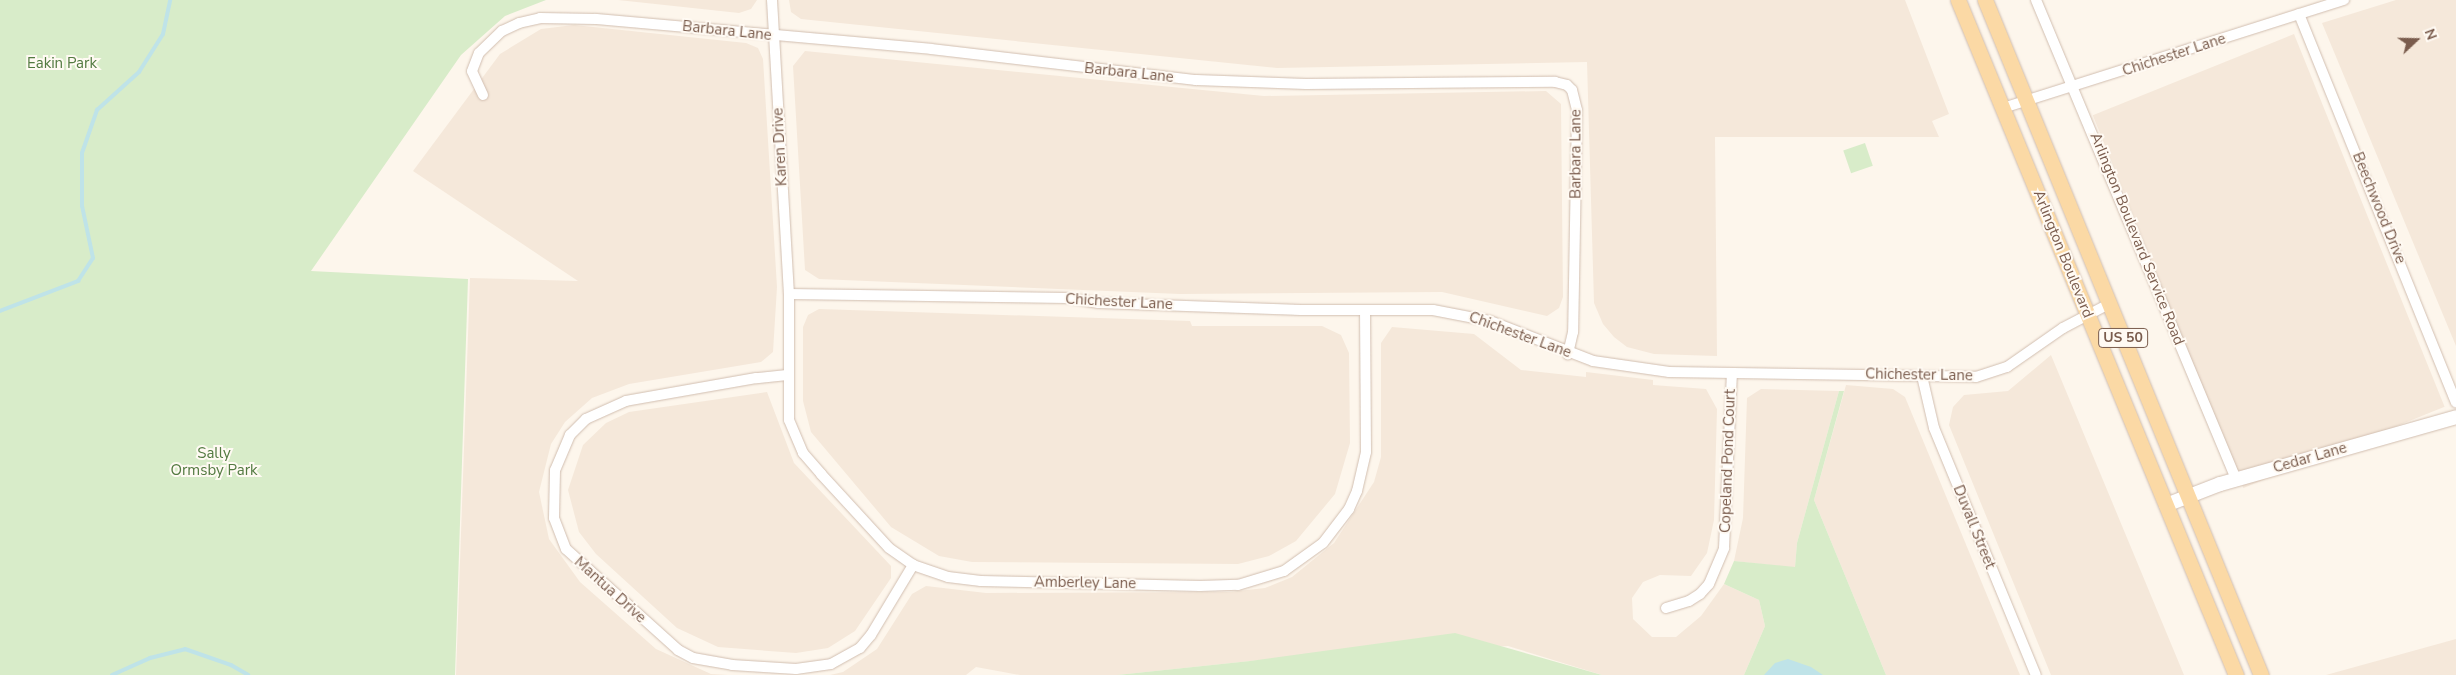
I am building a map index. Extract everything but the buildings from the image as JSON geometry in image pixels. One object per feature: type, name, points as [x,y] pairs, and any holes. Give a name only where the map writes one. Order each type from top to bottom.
[{"type":"main road","name":"Arlington Boulevard","points":[[1958,0],[2236,675]]},
{"type":"main road","name":"Arlington Boulevard","points":[[1985,0],[2261,675]]},
{"type":"main road","name":"Cedar Lane","points":[[2166,505],[2236,479],[2456,417]]},
{"type":"street","name":"Karen Drive","points":[[772,0],[789,294]]},
{"type":"street","name":"Arlington Boulevard Service Road","points":[[2036,0],[2074,87],[2236,479]]},
{"type":"street","name":"Chichester Lane","points":[[2003,108],[2344,0]]},
{"type":"street","name":"Beechwood Drive","points":[[2299,14],[2456,402]]},
{"type":"street","name":"Barbara Lane","points":[[483,95],[472,71],[475,59],[501,32],[525,21],[596,19],[931,49],[1196,80],[1306,84],[1545,81],[1567,85],[1576,99],[1577,110],[1573,332],[1568,354]]},
{"type":"street","name":"Chichester Lane","points":[[789,294],[1067,298],[1099,303],[1458,313],[1498,324],[1568,354],[1593,361],[1669,372],[1976,377],[1992,374],[2007,367],[2087,314],[2109,304]]},
{"type":"street","name":"Amberley Lane","points":[[789,294],[787,375],[789,420],[803,453],[889,548],[913,565],[948,577],[981,581],[1200,586],[1238,585],[1284,571],[1323,543],[1349,509],[1357,490],[1366,452],[1365,310]]},
{"type":"street","name":"Copeland Pond Court","points":[[1666,608],[1689,601],[1700,594],[1709,584],[1724,548],[1732,374]]},
{"type":"street","name":"Mantua Drive","points":[[787,375],[756,378],[626,401],[586,418],[570,435],[555,470],[554,518],[566,549],[678,650],[693,658],[732,665],[796,669],[831,664],[860,648],[885,614],[913,565]]},
{"type":"street","name":"Duvall Street","points":[[1922,376],[1934,428],[2036,675]]},
{"type":"shaded area","points":[[618,0],[757,0],[751,9],[739,13]]},
{"type":"shaded area","points":[[789,0],[1905,0],[1949,114],[1932,121],[1939,137],[1715,137],[1717,356],[1654,354],[1627,347],[1614,337],[1603,324],[1594,303],[1587,62],[1277,68],[801,19],[791,12]]},
{"type":"shaded area","points":[[2396,0],[2456,0],[2456,346],[2322,23]]},
{"type":"shaded area","points":[[574,25],[746,43],[758,48],[763,59],[777,287],[773,352],[761,362],[629,384],[592,398],[565,422],[551,444],[539,492],[549,539],[580,582],[656,649],[711,674],[728,675],[456,675],[470,278],[578,281],[413,171],[500,54],[541,29]]},
{"type":"shaded area","points":[[2294,34],[2445,407],[2243,488],[2093,115]]},
{"type":"shaded area","points":[[805,51],[1264,96],[1546,91],[1561,104],[1563,297],[1559,308],[1547,316],[1442,292],[1180,294],[819,279],[805,270],[793,66]]},
{"type":"shaded area","points":[[819,309],[1190,321],[1192,326],[1322,326],[1341,335],[1349,353],[1350,443],[1335,494],[1296,541],[1269,556],[1238,564],[972,562],[939,556],[891,527],[811,432],[803,401],[803,327],[808,315]]},
{"type":"shaded area","points":[[1392,327],[1474,334],[1521,370],[1586,377],[1586,372],[1653,380],[1653,385],[1706,389],[1717,409],[1714,520],[1707,553],[1691,576],[1660,575],[1643,582],[1632,598],[1633,619],[1652,637],[1676,637],[1701,616],[1724,584],[1759,600],[1765,626],[1744,675],[1602,675],[1508,646],[1250,661],[1117,675],[1020,675],[976,667],[966,675],[830,675],[843,672],[877,649],[912,594],[926,586],[986,593],[1229,592],[1265,588],[1292,577],[1334,543],[1374,482],[1381,457],[1381,343]]},
{"type":"shaded area","points":[[2051,355],[2184,675],[2051,675],[1949,425],[1953,407],[1964,395],[2008,391]]},
{"type":"shaded area","points":[[1846,385],[1893,389],[1905,397],[2020,675],[1886,675],[1814,500]]},
{"type":"shaded area","points":[[1761,389],[1839,391],[1797,543],[1795,568],[1734,561],[1743,518],[1747,398]]},
{"type":"shaded area","points":[[767,392],[794,463],[891,566],[891,578],[855,631],[828,648],[796,653],[718,647],[677,628],[596,554],[579,532],[568,490],[583,445],[606,423],[629,412]]},
{"type":"shaded area","points":[[2456,639],[2456,675],[2326,675]]},
{"type":"green space","name":"Sally Ormsby Park","points":[[0,0],[546,0],[505,16],[461,55],[311,271],[468,279],[455,675],[0,675]]},
{"type":"green space","points":[[1865,143],[1873,166],[1851,173],[1843,150]]},
{"type":"green space","points":[[1839,391],[1844,391],[1814,500],[1886,675],[1744,675],[1765,626],[1759,600],[1724,584],[1734,561],[1795,567],[1797,543]]},
{"type":"green space","points":[[1455,633],[1602,675],[1117,675],[1250,661]]},
{"type":"water","points":[[1788,659],[1811,667],[1823,675],[1764,675],[1775,663]]},
{"type":"waterway","points":[[0,311],[78,281],[93,258],[82,206],[82,153],[97,110],[139,72],[163,34],[170,0]]},
{"type":"waterway","points":[[112,675],[150,658],[185,649],[231,665],[248,675]]},
{"type":"park label","name":"Eakin Park","points":[[62,64]]}]
